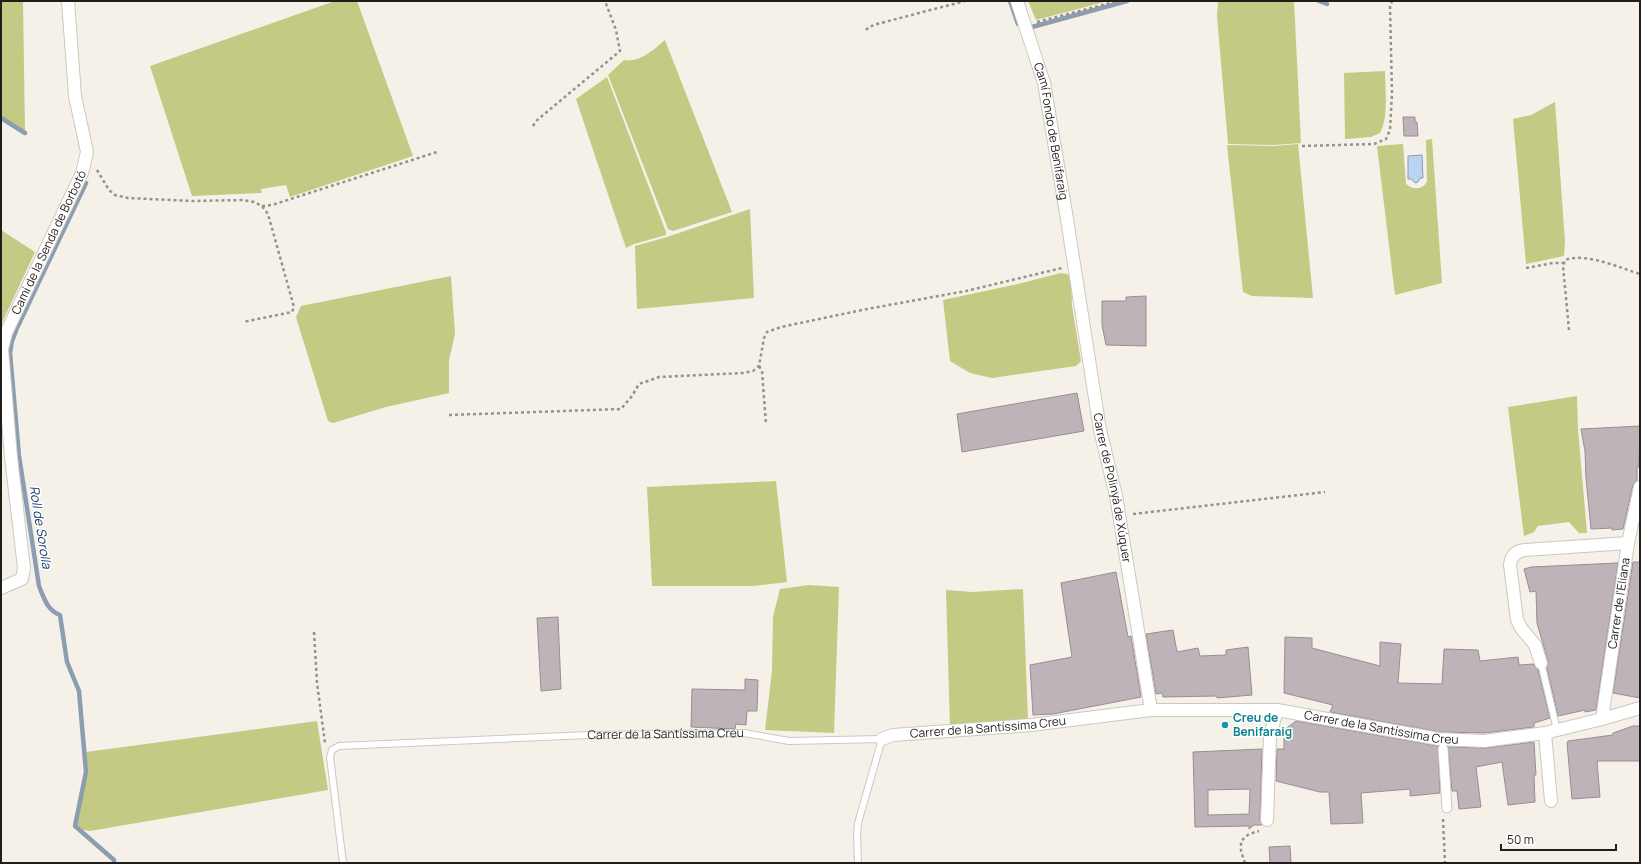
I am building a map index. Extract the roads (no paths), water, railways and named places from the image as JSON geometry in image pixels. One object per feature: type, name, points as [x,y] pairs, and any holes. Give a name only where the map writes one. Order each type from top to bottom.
[{"type":"street","name":"Camí de la Senda de Borbotó","points":[[1,588],[22,579],[24,568],[11,456],[2,349],[6,333],[82,173],[87,152],[75,96],[68,1]]},
{"type":"street","name":"Camí Fondo de Benifaraig","points":[[1017,1],[1044,83],[1074,265]]},
{"type":"street","name":"Carrer de Polinyà de Xúquer","points":[[1074,265],[1100,430],[1116,496],[1118,516],[1151,710]]},
{"type":"street","name":"Carrer de l'Eliana","points":[[1602,719],[1628,543],[1640,487]]},
{"type":"street","points":[[1541,663],[1535,645],[1521,628],[1517,620],[1510,565],[1513,556],[1518,552],[1525,550],[1628,543]]},
{"type":"street","name":"Carrer de la Santíssima Creu","points":[[882,739],[893,735],[1031,725],[1151,710],[1277,710],[1444,740],[1499,740],[1545,733],[1640,708]]},
{"type":"street","points":[[1267,820],[1270,736],[1277,710]]},
{"type":"street","points":[[1545,733],[1550,801]]},
{"type":"street","points":[[1443,749],[1446,808]]},
{"type":"lane","points":[[1541,663],[1557,730]]},
{"type":"lane","name":"Carrer de la Santíssima Creu","points":[[343,863],[330,757],[332,750],[339,746],[589,735],[744,733],[789,741],[882,739]]},
{"type":"lane","points":[[858,863],[856,835],[858,823],[882,739]]},
{"type":"water","points":[[1422,155],[1423,178],[1420,178],[1418,182],[1415,183],[1411,179],[1408,179],[1408,156]]},
{"type":"waterway","points":[[1010,1],[1018,24]]},
{"type":"waterway","points":[[1032,27],[1127,1]]},
{"type":"waterway","points":[[1319,1],[1327,4]]},
{"type":"waterway","name":"Roll de Sorolla","points":[[1,118],[25,133]]},
{"type":"waterway","name":"Roll de Sorolla","points":[[86,183],[17,328],[12,341],[10,353],[19,456],[39,586],[49,607],[60,615],[67,662],[79,691],[86,772],[75,826],[114,860],[114,863]]},
{"type":"place","name":"Creu de Benifaraig","points":[[1225,725]]}]
